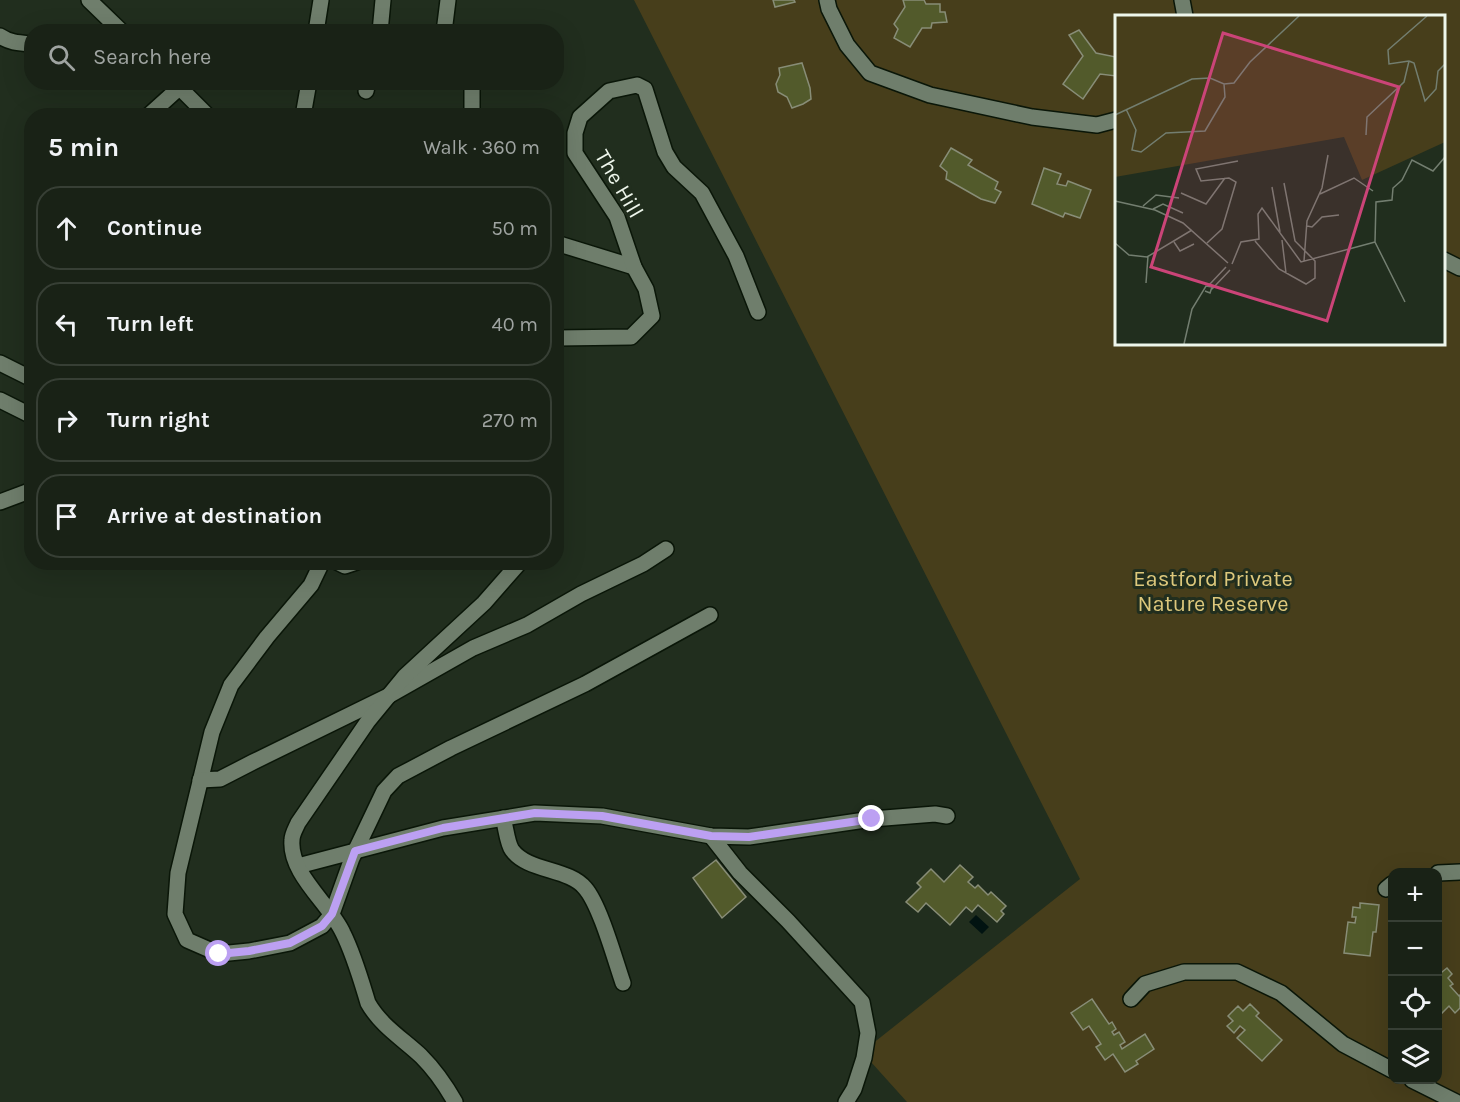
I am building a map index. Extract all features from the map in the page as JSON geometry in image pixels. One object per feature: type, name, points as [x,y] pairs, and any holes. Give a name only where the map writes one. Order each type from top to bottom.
[{"type":"street","points":[[89,0],[114,24]]},
{"type":"street","points":[[317,24],[321,0]]},
{"type":"street","points":[[381,24],[383,0]]},
{"type":"street","points":[[445,24],[448,0]]},
{"type":"street","points":[[827,0],[829,9],[847,45],[870,73],[930,95],[1032,117],[1097,125],[1115,120]]},
{"type":"street","points":[[1182,0],[1185,15]]},
{"type":"street","points":[[0,36],[6,40],[24,43]]},
{"type":"street","name":"The Hill","points":[[564,338],[631,337],[652,316],[646,290],[634,267],[617,217],[575,153],[575,133],[580,117],[609,91],[638,85],[645,89],[665,153],[674,167],[702,193],[736,256],[758,312]]},
{"type":"street","points":[[155,108],[172,90]]},
{"type":"street","points":[[182,90],[200,108]]},
{"type":"street","points":[[304,108],[308,90]]},
{"type":"street","points":[[472,90],[472,108]]},
{"type":"street","points":[[564,245],[634,267]]},
{"type":"street","points":[[1445,261],[1460,268]]},
{"type":"street","points":[[0,363],[24,375]]},
{"type":"street","points":[[0,400],[24,412]]},
{"type":"street","points":[[0,502],[24,493]]},
{"type":"street","points":[[200,780],[220,779],[390,695],[473,648],[527,625],[581,594],[643,564],[666,549]]},
{"type":"street","points":[[318,570],[311,585],[267,637],[231,685],[212,732],[189,820],[177,884],[175,914],[187,940],[219,954],[290,943],[322,926],[332,914],[355,851],[384,791],[398,776],[585,684],[710,615]]},
{"type":"street","points":[[455,1102],[437,1074],[421,1056],[374,1014],[344,934],[332,914],[310,888],[298,866],[292,838],[298,823],[368,721],[405,676],[484,603],[513,570]]},
{"type":"street","points":[[298,866],[443,828],[535,813],[602,816],[711,836],[749,837],[872,819],[935,814],[946,816]]},
{"type":"street","points":[[503,818],[511,849],[531,864],[563,874],[585,887],[600,918],[623,983]]},
{"type":"street","points":[[711,836],[740,873],[788,921],[862,1002],[868,1033],[864,1058],[854,1089],[846,1102]]},
{"type":"street","points":[[1442,873],[1460,872]]},
{"type":"street","points":[[1131,999],[1145,984],[1184,972],[1237,972],[1281,993],[1343,1044],[1388,1068]]},
{"type":"street","points":[[1420,1084],[1456,1102]]},
{"type":"green space","name":"Eastford Private Nature Reserve","points":[[634,0],[1460,0],[1460,1102],[907,1102],[862,1052],[1080,879]]},
{"type":"shaded area","points":[[976,915],[989,927],[982,934],[969,922]]},
{"type":"building","points":[[773,0],[794,0],[795,2],[775,7]]},
{"type":"building","points":[[903,0],[924,0],[926,4],[940,4],[940,12],[945,12],[947,22],[932,23],[931,28],[922,28],[910,47],[894,38],[898,29],[894,24],[905,7]]},
{"type":"building","points":[[1079,30],[1096,53],[1115,57],[1115,76],[1100,74],[1083,99],[1063,84],[1083,56],[1069,35]]},
{"type":"building","points":[[802,63],[811,99],[792,108],[787,97],[778,92],[776,84],[780,75],[779,68]]},
{"type":"building","points":[[951,148],[972,160],[968,165],[998,182],[995,189],[1001,192],[995,203],[981,199],[946,179],[947,172],[940,166]]},
{"type":"building","points":[[1044,168],[1061,174],[1057,184],[1066,186],[1068,181],[1091,190],[1080,218],[1065,213],[1063,217],[1032,204]]},
{"type":"building","points":[[716,860],[746,897],[722,918],[693,878]]},
{"type":"building","points":[[960,865],[973,877],[968,882],[975,888],[978,885],[988,895],[991,892],[1006,906],[1001,911],[1004,914],[997,922],[978,905],[972,912],[966,907],[950,925],[926,903],[918,912],[906,902],[921,887],[917,883],[931,869],[944,882]]},
{"type":"building","points":[[1360,903],[1379,905],[1370,956],[1344,953],[1348,922],[1355,923],[1356,917],[1352,917],[1353,907],[1360,908]]},
{"type":"building","points":[[1447,968],[1452,974],[1448,978],[1453,984],[1450,986],[1460,995],[1460,1008],[1455,1013],[1449,1006],[1442,1013],[1442,972]]},
{"type":"building","points":[[1092,999],[1109,1024],[1112,1022],[1116,1029],[1112,1032],[1114,1035],[1119,1032],[1125,1042],[1120,1045],[1122,1049],[1145,1034],[1154,1049],[1136,1061],[1138,1064],[1125,1072],[1113,1054],[1105,1060],[1096,1047],[1101,1044],[1089,1026],[1083,1030],[1071,1013]]},
{"type":"building","points":[[1250,1004],[1259,1013],[1256,1016],[1282,1040],[1262,1061],[1237,1038],[1245,1030],[1240,1026],[1234,1033],[1227,1026],[1233,1021],[1228,1016],[1238,1006],[1243,1011]]},
{"type":"route","points":[[219,954],[290,943],[322,926],[332,914],[355,851],[443,828],[535,813],[602,816],[711,836],[749,837],[872,819]]}]
